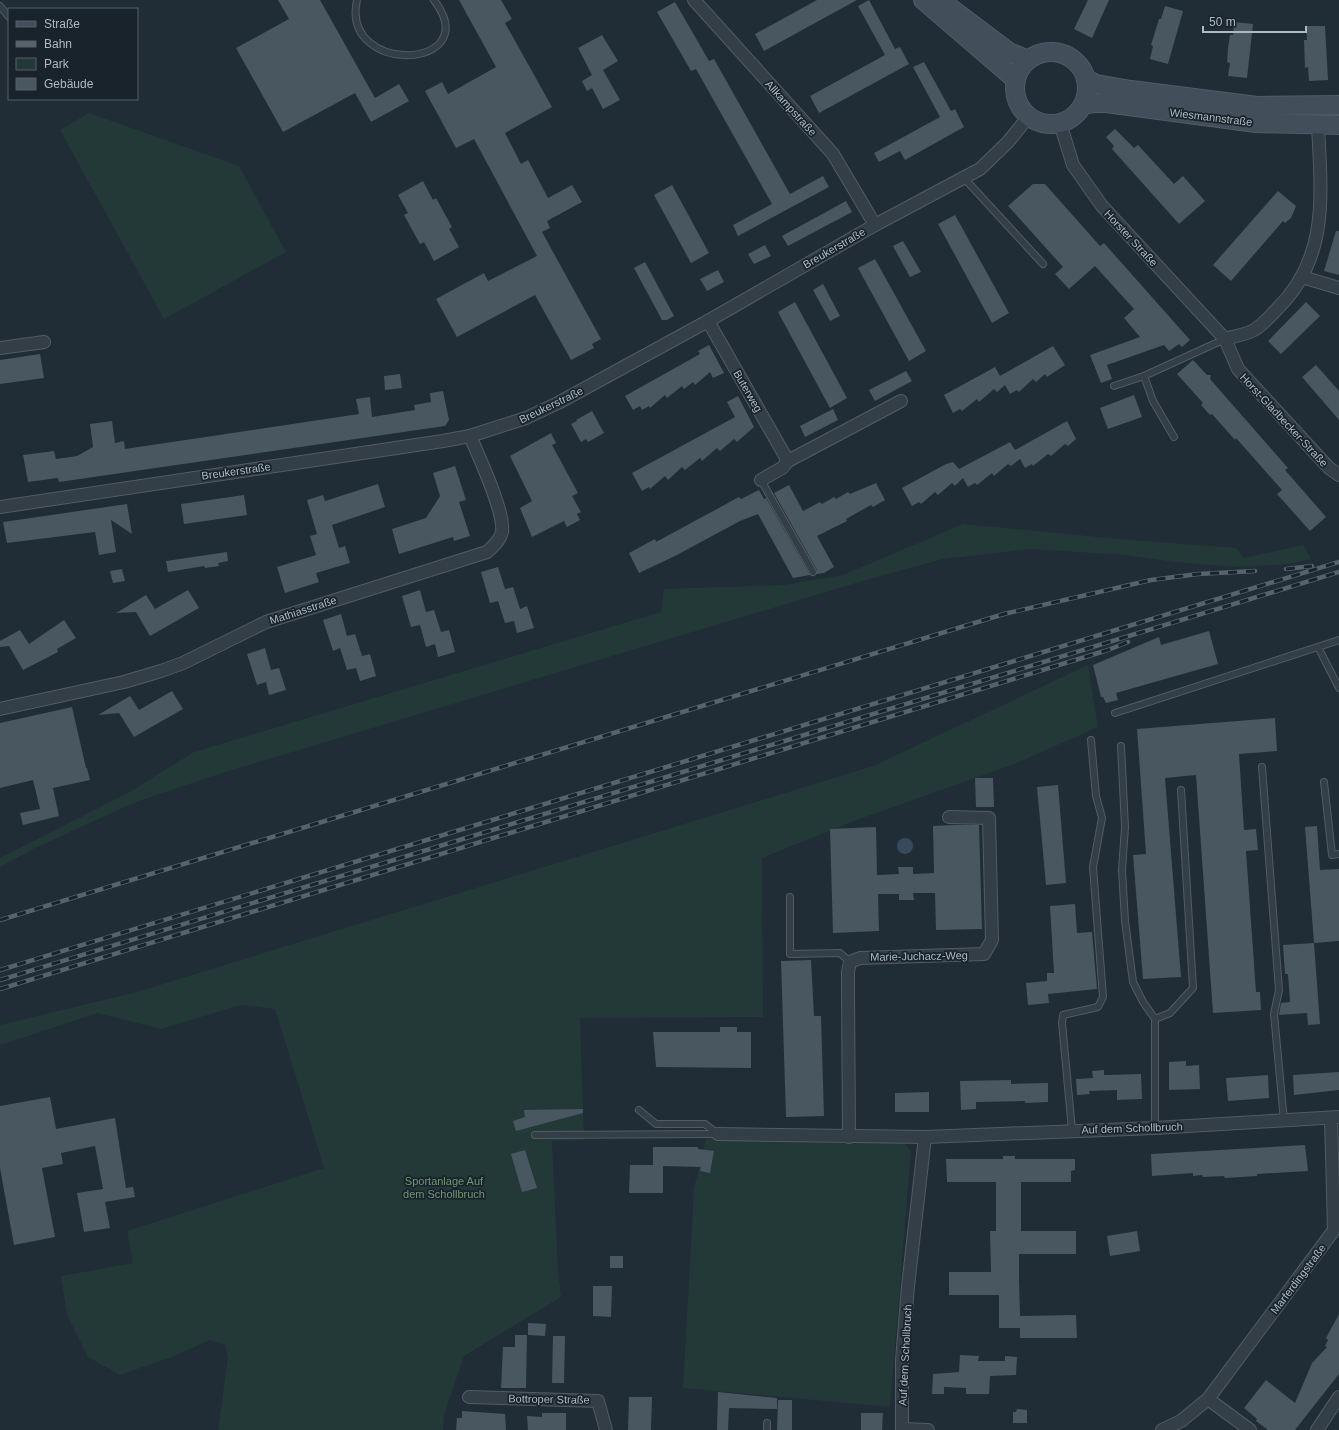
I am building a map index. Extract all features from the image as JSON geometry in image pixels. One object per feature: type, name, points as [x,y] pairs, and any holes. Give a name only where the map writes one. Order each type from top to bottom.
[{"type":"main road","points":[[923,0],[1016,80]]},
{"type":"main road","points":[[940,0],[1009,52],[1028,60]]},
{"type":"main road","points":[[1051,52],[1062,53],[1072,58],[1080,66],[1088,87],[1083,105],[1073,117],[1060,123],[1052,124],[1040,122],[1029,116],[1022,109],[1017,100],[1015,88],[1016,80],[1022,67],[1028,60],[1040,54],[1051,52]]},
{"type":"main road","name":"Wiesmannstraße","points":[[1086,79],[1096,84],[1257,115],[1318,125],[1339,125]]},
{"type":"main road","name":"Wiesmannstraße","points":[[1083,105],[1095,102],[1257,115],[1339,105]]},
{"type":"street","name":"Allkampstraße","points":[[694,0],[833,154],[875,225]]},
{"type":"street","name":"Breukerstraße","points":[[0,507],[470,436],[526,418],[558,403],[708,321],[875,225],[980,169],[1008,142],[1029,116]]},
{"type":"street","name":"Horster Straße","points":[[1060,123],[1073,165],[1102,206],[1225,339]]},
{"type":"street","points":[[1225,339],[1258,328],[1285,301],[1302,277],[1316,238],[1320,219],[1321,196],[1318,125]]},
{"type":"street","points":[[1302,277],[1339,288]]},
{"type":"street","name":"Buterweg","points":[[708,321],[788,461]]},
{"type":"street","name":"Horst-Gladbecker-Straße","points":[[1225,339],[1238,369],[1328,468],[1339,475]]},
{"type":"street","points":[[0,348],[44,342]]},
{"type":"street","points":[[761,480],[782,468],[788,461],[901,401]]},
{"type":"street","name":"Mathiasstraße","points":[[0,709],[124,682],[162,671],[183,663],[266,622],[487,552],[500,537],[502,518],[470,436]]},
{"type":"street","name":"Marie-Juchacz-Weg","points":[[850,962],[860,958],[984,954],[992,940],[989,818],[949,817]]},
{"type":"street","points":[[849,1137],[848,972],[850,962]]},
{"type":"street","name":"Auf dem Schollbruch","points":[[718,1134],[926,1137],[1072,1130],[1156,1128],[1335,1117]]},
{"type":"street","name":"Marferdingstraße","points":[[1162,1430],[1181,1421],[1208,1399],[1337,1230],[1335,1117]]},
{"type":"street","name":"Auf dem Schollbruch","points":[[902,1430],[903,1345],[926,1137]]},
{"type":"street","name":"Bottroper Straße","points":[[469,1397],[598,1401],[606,1430]]},
{"type":"street","points":[[1317,1430],[1339,1397]]},
{"type":"street","points":[[1208,1399],[1250,1430]]},
{"type":"street","points":[[902,1430],[928,1430]]},
{"type":"lane","points":[[357,0],[356,14],[362,36],[382,50],[395,55],[407,56],[430,52],[440,45],[444,37],[447,28],[445,17],[434,0]]},
{"type":"lane","points":[[0,6],[8,16]]},
{"type":"lane","points":[[964,178],[1043,264]]},
{"type":"lane","points":[[1114,386],[1144,376],[1225,339]]},
{"type":"lane","points":[[1144,376],[1153,401],[1174,437]]},
{"type":"lane","points":[[761,480],[813,572]]},
{"type":"lane","points":[[1115,714],[1339,640]]},
{"type":"lane","points":[[1318,647],[1339,688]]},
{"type":"lane","points":[[1072,1130],[1062,1023],[1063,1015],[1098,1007],[1103,996],[1093,868],[1102,818],[1096,796],[1091,740]]},
{"type":"lane","points":[[1121,746],[1125,827],[1122,870],[1125,921],[1134,982],[1155,1019],[1156,1128]]},
{"type":"lane","points":[[1262,767],[1280,990],[1274,1014],[1284,1121]]},
{"type":"lane","points":[[1324,782],[1332,855],[1339,854]]},
{"type":"lane","points":[[1155,1019],[1170,1013],[1193,988],[1181,790]]},
{"type":"lane","points":[[790,897],[790,954],[840,953],[850,962]]},
{"type":"lane","points":[[639,1110],[656,1124],[705,1124],[718,1134]]},
{"type":"lane","points":[[535,1135],[718,1134]]},
{"type":"lane","points":[[767,1423],[767,1430]]},
{"type":"green space","points":[[89,113],[239,166],[286,252],[164,319],[60,130]]},
{"type":"green space","points":[[963,524],[1130,540],[1236,548],[1244,558],[1303,545],[1311,559],[1289,564],[1237,567],[1174,562],[1126,555],[1030,549],[943,559],[866,580],[222,773],[136,802],[35,848],[0,867],[0,858],[128,793],[194,752],[661,612],[664,589],[783,585],[843,575]]},
{"type":"green space","name":"Sportanlage Auf dem Schollbruch","points":[[1088,665],[1098,727],[1017,763],[854,821],[762,858],[763,1017],[580,1018],[584,1140],[552,1141],[558,1270],[561,1297],[464,1356],[444,1415],[443,1430],[218,1430],[228,1357],[225,1345],[210,1340],[169,1358],[120,1375],[88,1357],[67,1315],[61,1276],[133,1263],[127,1231],[324,1168],[275,1009],[241,1005],[161,1029],[98,1013],[0,1045],[0,1025],[137,992],[873,766]]},
{"type":"green space","points":[[706,1139],[904,1143],[911,1151],[890,1407],[683,1388],[694,1188]]},
{"type":"water","points":[[905,838],[911,840],[913,846],[911,852],[905,854],[899,852],[897,846],[899,840]]},
{"type":"building","points":[[278,0],[320,0],[375,98],[399,84],[409,101],[371,122],[355,93],[283,132],[236,48],[289,19]]},
{"type":"building","points":[[459,0],[501,0],[512,19],[505,23],[552,107],[505,133],[521,164],[528,160],[548,198],[572,185],[582,202],[547,221],[550,228],[542,232],[601,339],[592,344],[594,348],[571,360],[535,295],[457,337],[436,299],[484,273],[488,281],[537,256],[474,139],[456,148],[425,91],[442,82],[448,94],[496,67]]},
{"type":"building","points":[[817,0],[857,0],[764,51],[755,34]]},
{"type":"building","points":[[869,0],[895,49],[900,47],[909,64],[819,113],[810,96],[885,55],[858,6]]},
{"type":"building","points":[[1088,0],[1109,0],[1092,38],[1074,29]]},
{"type":"building","points":[[675,2],[709,61],[714,59],[790,194],[823,176],[829,187],[738,236],[733,225],[772,204],[696,69],[691,71],[657,12]]},
{"type":"building","points":[[1165,6],[1183,11],[1168,64],[1150,59],[1153,46],[1151,45],[1159,19],[1161,19]]},
{"type":"building","points":[[1234,22],[1253,24],[1247,78],[1228,76],[1230,63],[1227,62],[1228,48],[1230,35],[1233,35]]},
{"type":"building","points":[[1306,26],[1325,26],[1328,80],[1309,81],[1308,67],[1305,68],[1304,40],[1307,40]]},
{"type":"building","points":[[602,35],[618,61],[603,70],[620,100],[603,109],[592,88],[587,91],[582,81],[592,75],[578,48]]},
{"type":"building","points":[[924,62],[951,111],[955,109],[964,127],[905,160],[900,151],[879,162],[874,153],[940,117],[913,67]]},
{"type":"building","points":[[1115,129],[1134,148],[1138,145],[1174,184],[1183,176],[1205,201],[1179,224],[1112,149],[1114,146],[1106,137]]},
{"type":"building","points":[[423,181],[433,200],[436,198],[452,227],[449,229],[459,247],[434,261],[424,242],[420,244],[404,215],[408,213],[398,195]]},
{"type":"building","points":[[1033,184],[1045,184],[1100,246],[1104,243],[1190,340],[1182,347],[1179,344],[1169,351],[1164,345],[1107,365],[1112,379],[1101,383],[1090,355],[1140,337],[1124,318],[1134,309],[1095,266],[1069,289],[1055,274],[1063,267],[1008,206]]},
{"type":"building","points":[[672,185],[709,253],[691,263],[654,195]]},
{"type":"building","points":[[1278,191],[1296,206],[1291,218],[1285,223],[1283,221],[1231,281],[1213,265]]},
{"type":"building","points":[[846,201],[852,212],[788,246],[782,236]]},
{"type":"building","points":[[955,215],[1009,313],[992,323],[938,224]]},
{"type":"building","points":[[1336,231],[1339,231],[1339,275],[1324,271]]},
{"type":"building","points":[[903,241],[921,272],[910,277],[893,246]]},
{"type":"building","points":[[765,245],[771,256],[754,264],[748,254]]},
{"type":"building","points":[[875,259],[926,351],[909,361],[858,268]]},
{"type":"building","points":[[645,262],[674,316],[667,320],[662,320],[634,268]]},
{"type":"building","points":[[718,270],[724,282],[707,291],[700,279]]},
{"type":"building","points":[[823,284],[840,316],[830,321],[813,290]]},
{"type":"building","points":[[795,302],[847,398],[830,408],[778,312]]},
{"type":"building","points":[[1306,302],[1320,316],[1281,354],[1268,341]]},
{"type":"building","points":[[709,345],[724,373],[713,378],[710,372],[695,385],[693,382],[684,389],[682,386],[667,398],[665,395],[650,408],[649,406],[642,410],[640,406],[633,410],[625,396],[700,354],[698,351]]},
{"type":"building","points":[[1053,346],[1065,365],[1047,377],[1045,374],[1036,382],[1033,379],[1019,392],[1017,390],[1010,394],[1005,385],[997,392],[994,389],[979,402],[977,399],[962,411],[960,409],[953,413],[944,395],[995,367],[1000,376]]},
{"type":"building","points":[[40,354],[44,378],[0,384],[0,360]]},
{"type":"building","points":[[1193,360],[1207,375],[1211,375],[1210,379],[1288,468],[1285,470],[1326,517],[1310,531],[1277,494],[1282,490],[1236,438],[1235,440],[1212,414],[1210,415],[1201,405],[1203,403],[1177,374]]},
{"type":"building","points":[[1316,365],[1339,391],[1339,420],[1302,377]]},
{"type":"building","points":[[906,371],[912,381],[875,401],[869,390]]},
{"type":"building","points":[[400,374],[402,388],[385,390],[384,376]]},
{"type":"building","points":[[443,391],[449,420],[445,426],[59,482],[58,478],[28,482],[23,455],[54,451],[56,459],[77,456],[93,447],[90,424],[112,421],[115,443],[124,441],[125,449],[359,414],[356,399],[370,397],[372,417],[415,410],[414,405],[431,402],[430,393]]},
{"type":"building","points":[[1134,395],[1142,417],[1108,429],[1100,408]]},
{"type":"building","points":[[738,396],[754,427],[737,442],[734,439],[720,451],[717,448],[702,461],[700,458],[685,470],[682,467],[668,480],[665,476],[650,489],[649,487],[642,491],[632,473],[735,417],[727,402]]},
{"type":"building","points":[[833,409],[838,420],[805,437],[800,426]]},
{"type":"building","points":[[592,411],[604,433],[588,442],[586,439],[581,442],[571,424]]},
{"type":"building","points":[[1067,421],[1076,439],[1068,446],[1065,444],[1051,456],[1048,454],[1033,466],[1032,464],[1025,468],[1020,459],[1011,466],[1008,464],[994,476],[992,473],[977,485],[975,483],[968,487],[963,478],[955,486],[952,483],[938,495],[935,492],[921,504],[919,502],[912,506],[902,488],[946,464],[953,462],[959,469],[1010,442],[1015,450]]},
{"type":"building","points":[[551,433],[556,443],[552,445],[578,493],[572,496],[581,512],[577,514],[580,520],[567,527],[564,521],[532,537],[520,508],[532,501],[510,456]]},
{"type":"building","points":[[455,466],[466,500],[459,502],[470,536],[454,541],[453,537],[399,554],[392,529],[426,518],[440,496],[433,473]]},
{"type":"building","points":[[876,483],[885,500],[873,507],[871,505],[846,519],[847,521],[817,536],[834,567],[824,573],[817,574],[817,570],[774,493],[789,485],[803,511],[820,502],[822,504],[834,497],[836,499],[848,492],[850,494]]},
{"type":"building","points":[[378,484],[385,507],[332,525],[339,548],[345,546],[350,563],[316,573],[319,582],[285,593],[277,567],[316,555],[310,536],[317,534],[307,500],[323,495],[325,501]]},
{"type":"building","points":[[759,490],[764,499],[766,498],[810,575],[793,578],[758,514],[740,521],[675,556],[639,573],[629,553],[655,539],[656,542],[739,497],[741,499]]},
{"type":"building","points":[[244,495],[247,515],[184,524],[181,504]]},
{"type":"building","points":[[127,504],[132,534],[111,520],[116,552],[99,555],[95,532],[7,543],[3,522]]},
{"type":"building","points":[[227,552],[228,561],[218,563],[219,566],[205,568],[204,566],[168,572],[166,561]]},
{"type":"building","points":[[498,567],[505,589],[513,587],[520,609],[527,606],[534,628],[517,633],[514,621],[505,623],[498,601],[490,603],[481,572]]},
{"type":"building","points":[[122,569],[125,581],[113,583],[110,571]]},
{"type":"building","points":[[188,590],[199,608],[150,636],[136,612],[116,613],[146,595],[155,609]]},
{"type":"building","points":[[420,590],[426,612],[434,610],[441,632],[449,630],[455,652],[438,657],[435,644],[426,647],[420,625],[411,627],[402,596]]},
{"type":"building","points":[[341,614],[347,636],[355,634],[362,656],[370,654],[376,676],[360,681],[356,668],[347,670],[340,648],[333,651],[323,620]]},
{"type":"building","points":[[64,620],[76,638],[57,649],[58,652],[23,670],[9,646],[0,647],[0,641],[20,630],[29,644]]},
{"type":"building","points":[[1209,631],[1218,664],[1116,693],[1118,700],[1106,703],[1103,697],[1101,697],[1093,665],[1159,637],[1161,645]]},
{"type":"building","points":[[265,648],[271,670],[279,668],[286,690],[269,695],[266,682],[257,685],[247,654]]},
{"type":"building","points":[[172,691],[183,709],[134,737],[119,713],[98,715],[130,696],[139,710]]},
{"type":"building","points":[[72,707],[90,780],[53,788],[59,816],[23,825],[20,813],[40,809],[33,780],[0,788],[0,723]]},
{"type":"building","points":[[1275,718],[1277,751],[1239,754],[1244,830],[1256,829],[1258,850],[1246,851],[1256,992],[1260,992],[1261,1010],[1213,1013],[1196,775],[1165,778],[1181,977],[1143,979],[1133,855],[1146,854],[1137,729]]},
{"type":"building","points":[[975,778],[993,778],[994,807],[976,807]]},
{"type":"building","points":[[1058,785],[1066,883],[1046,885],[1037,787]]},
{"type":"building","points":[[979,825],[982,929],[936,930],[935,893],[913,893],[914,900],[899,900],[899,894],[878,894],[879,931],[833,933],[830,829],[876,827],[877,875],[899,874],[898,867],[913,867],[913,874],[934,873],[933,826]]},
{"type":"building","points":[[1317,826],[1320,870],[1339,869],[1339,941],[1314,943],[1305,827]]},
{"type":"building","points":[[1075,904],[1077,933],[1092,932],[1097,989],[1048,994],[1049,1003],[1028,1005],[1026,983],[1047,981],[1047,973],[1054,973],[1050,906]]},
{"type":"building","points":[[1314,943],[1320,1024],[1308,1025],[1307,1013],[1279,1015],[1281,1003],[1290,1002],[1288,974],[1285,974],[1283,945]]},
{"type":"building","points":[[811,960],[814,1016],[821,1016],[824,1116],[786,1117],[781,961]]},
{"type":"building","points":[[720,1027],[737,1027],[737,1032],[751,1032],[751,1068],[656,1067],[653,1032],[720,1032]]},
{"type":"building","points":[[1186,1061],[1186,1066],[1199,1065],[1200,1089],[1169,1090],[1169,1062]]},
{"type":"building","points":[[1104,1070],[1104,1075],[1141,1074],[1142,1099],[1117,1100],[1117,1090],[1089,1091],[1090,1094],[1077,1095],[1076,1079],[1093,1078],[1092,1071]]},
{"type":"building","points":[[1339,1072],[1339,1090],[1294,1095],[1293,1075]]},
{"type":"building","points":[[1268,1075],[1269,1098],[1228,1101],[1226,1078]]},
{"type":"building","points":[[1011,1080],[1011,1084],[1048,1083],[1048,1102],[976,1102],[976,1109],[961,1110],[960,1081]]},
{"type":"building","points":[[929,1092],[929,1112],[895,1112],[895,1093]]},
{"type":"building","points":[[50,1097],[56,1129],[115,1118],[126,1188],[133,1187],[135,1197],[105,1202],[110,1228],[84,1232],[77,1193],[103,1189],[95,1146],[61,1153],[63,1164],[42,1168],[55,1237],[14,1245],[0,1168],[0,1106]]},
{"type":"building","points":[[583,1109],[583,1113],[516,1131],[513,1121],[525,1117],[524,1110]]},
{"type":"building","points":[[1305,1145],[1308,1171],[1257,1174],[1257,1176],[1225,1178],[1224,1176],[1193,1176],[1193,1173],[1152,1176],[1151,1154]]},
{"type":"building","points":[[653,1147],[698,1147],[698,1149],[714,1151],[710,1173],[700,1171],[701,1167],[663,1166],[663,1193],[629,1193],[630,1165],[653,1165]]},
{"type":"building","points":[[525,1150],[537,1188],[522,1192],[511,1154]]},
{"type":"building","points":[[1003,1156],[1015,1156],[1015,1159],[1075,1159],[1075,1170],[1071,1171],[1071,1182],[1021,1182],[1021,1231],[1076,1231],[1076,1254],[1019,1254],[1019,1279],[1020,1316],[1076,1315],[1077,1338],[1020,1338],[1020,1328],[999,1328],[999,1295],[949,1295],[949,1272],[991,1272],[990,1231],[996,1231],[996,1182],[947,1182],[946,1159],[1003,1159]]},
{"type":"building","points":[[1137,1231],[1140,1251],[1110,1256],[1107,1236]]},
{"type":"building","points":[[610,1256],[623,1256],[623,1268],[610,1268]]},
{"type":"building","points":[[593,1286],[612,1286],[611,1317],[593,1316]]},
{"type":"building","points":[[1339,1314],[1339,1374],[1295,1430],[1268,1430],[1256,1421],[1257,1419],[1244,1408],[1266,1380],[1295,1403],[1312,1363],[1327,1347],[1325,1346],[1328,1340],[1326,1338]]},
{"type":"building","points":[[528,1323],[546,1324],[545,1336],[528,1335]]},
{"type":"building","points":[[515,1335],[527,1335],[526,1388],[501,1388],[503,1347],[515,1347]]},
{"type":"building","points":[[553,1336],[565,1336],[564,1383],[552,1383]]},
{"type":"building","points":[[960,1355],[979,1356],[978,1361],[1005,1361],[1005,1356],[1017,1357],[1016,1375],[990,1376],[989,1394],[966,1394],[966,1388],[944,1387],[944,1394],[932,1394],[933,1374],[959,1372]]},
{"type":"building","points":[[718,1392],[777,1398],[777,1409],[729,1408],[728,1430],[717,1430]]},
{"type":"building","points":[[629,1397],[652,1397],[651,1430],[628,1430]]},
{"type":"building","points":[[778,1400],[792,1400],[792,1430],[777,1430]]},
{"type":"building","points":[[1017,1409],[1027,1410],[1027,1423],[1013,1423],[1013,1412],[1016,1412]]},
{"type":"building","points":[[462,1411],[505,1414],[506,1430],[456,1430],[457,1418],[462,1418]]},
{"type":"building","points":[[542,1413],[566,1413],[566,1430],[528,1430],[527,1416],[542,1417]]},
{"type":"building","points":[[861,1413],[883,1413],[882,1430],[861,1430]]},
{"type":"railway","points":[[0,970],[1339,562]]},
{"type":"railway","points":[[1286,569],[1312,566]]},
{"type":"railway","points":[[0,920],[1004,614],[1151,580],[1198,574],[1255,571]]},
{"type":"railway","points":[[0,980],[1339,572]]},
{"type":"railway","points":[[0,989],[1108,650],[1128,642]]}]
